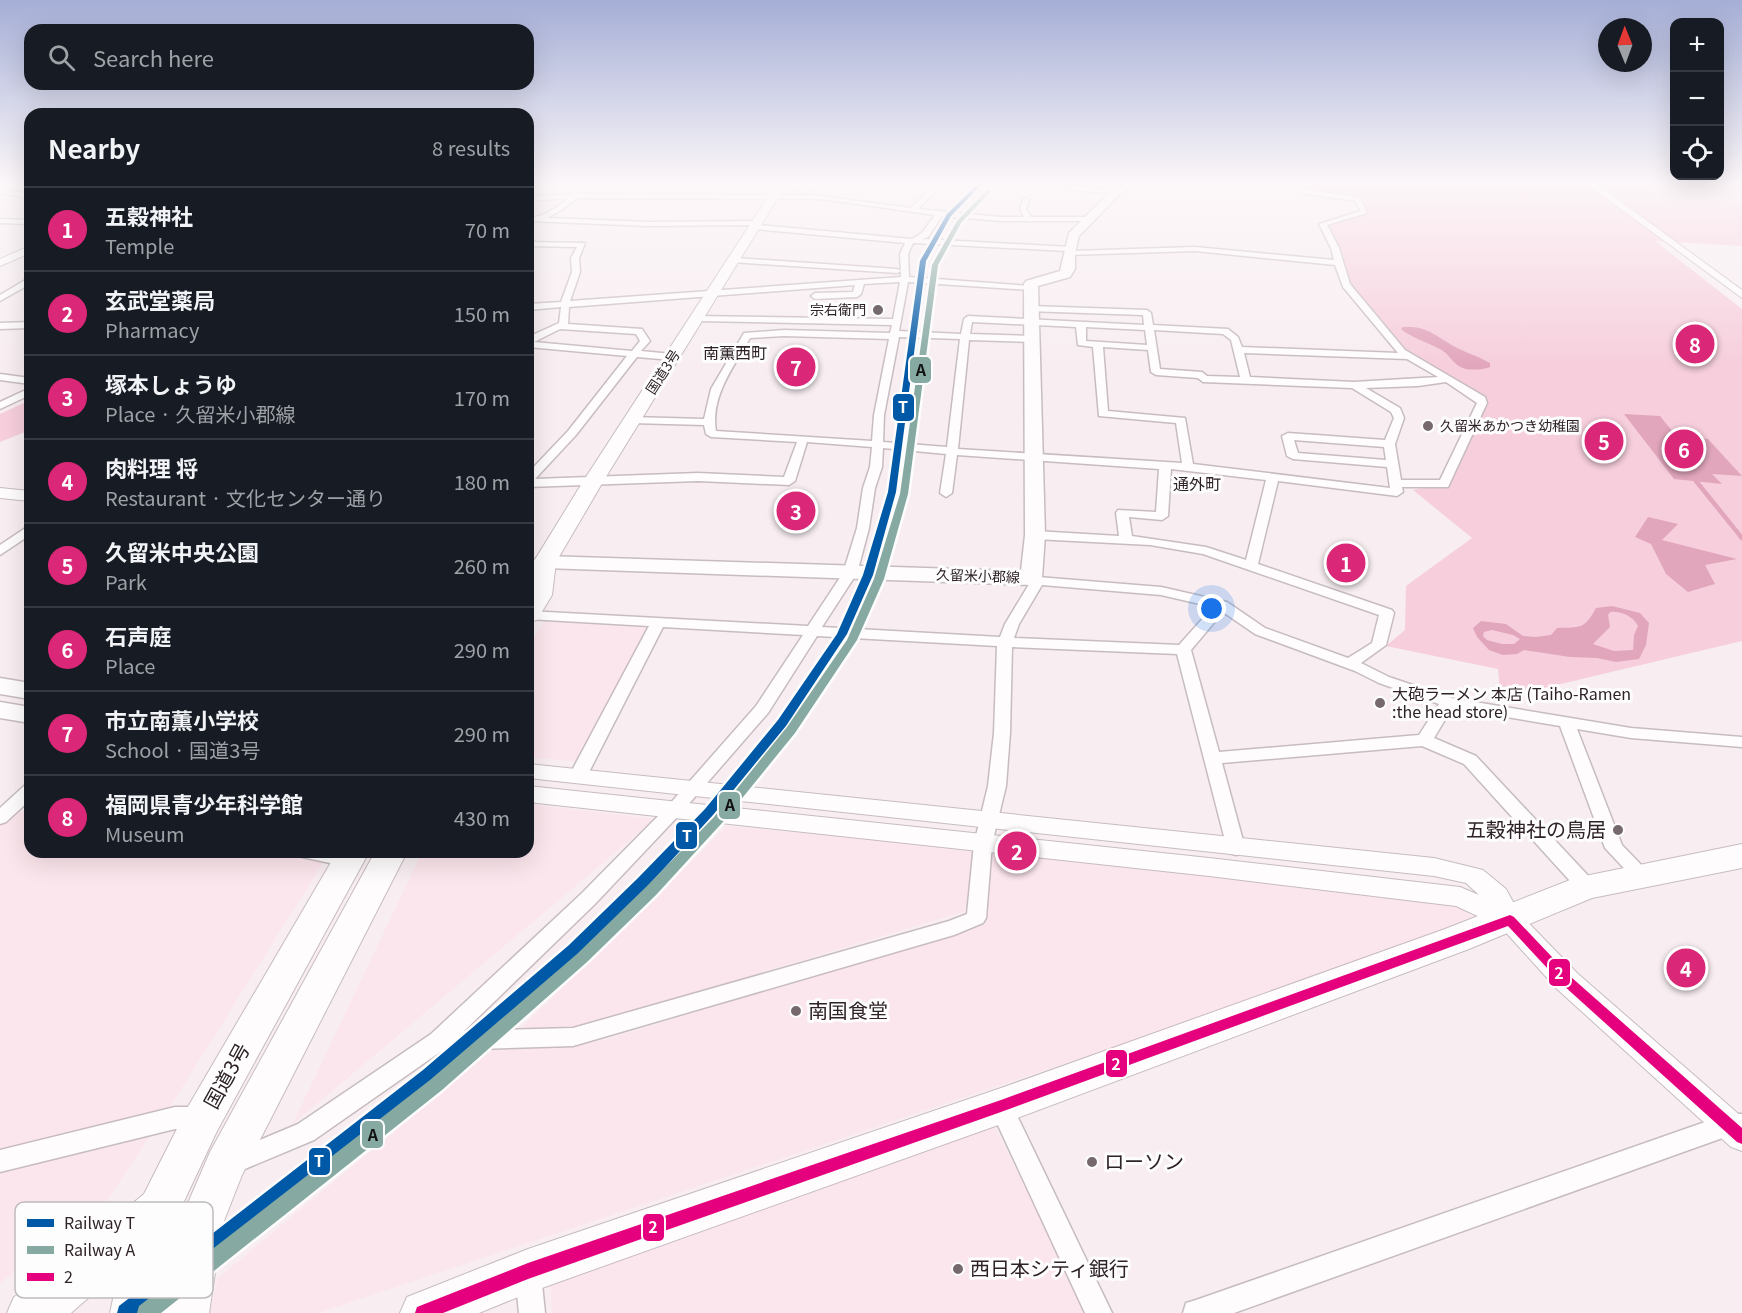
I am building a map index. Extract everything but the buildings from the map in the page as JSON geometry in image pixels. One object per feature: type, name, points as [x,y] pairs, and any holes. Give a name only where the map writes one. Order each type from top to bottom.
[{"type":"highway","name":"国道3号","points":[[534,605],[540,595],[536,562],[594,480],[745,244]]},
{"type":"highway","points":[[423,1313],[530,1292],[1001,1106],[1510,920],[1587,887],[1742,856]]},
{"type":"highway","name":"国道3号","points":[[162,1202],[203,1118],[350,858]]},
{"type":"highway","points":[[210,1202],[225,1166],[387,858]]},
{"type":"highway","points":[[30,1313],[53,1298]]},
{"type":"highway","name":"国道3号","points":[[133,1313],[135,1298]]},
{"type":"highway","points":[[186,1313],[188,1298]]},
{"type":"main road","points":[[1032,288],[1031,284],[1037,280],[1065,274],[1069,269],[1071,244]]},
{"type":"main road","name":"久留米小郡線","points":[[536,562],[1034,579],[1030,323],[1032,288]]},
{"type":"main road","points":[[0,686],[24,690]]},
{"type":"main road","points":[[0,710],[24,714]]},
{"type":"street","points":[[534,339],[563,324],[566,297],[576,272],[575,258],[582,245],[543,244]]},
{"type":"street","points":[[225,1166],[306,1132],[439,1041],[588,899],[674,810],[762,709],[850,573],[863,528],[869,488],[876,467],[875,444],[905,276],[904,254],[910,244]]},
{"type":"street","points":[[973,244],[1069,251],[1195,249],[1338,263]]},
{"type":"street","points":[[1333,244],[1346,285],[1408,356],[1477,394],[1482,403],[1444,484],[1394,483]]},
{"type":"street","points":[[1673,244],[1742,295]]},
{"type":"street","points":[[0,262],[24,252]]},
{"type":"street","points":[[735,260],[1032,288]]},
{"type":"street","points":[[534,307],[712,296],[857,294],[860,282],[905,276]]},
{"type":"street","points":[[0,298],[24,284]]},
{"type":"street","points":[[1354,385],[1396,410],[1399,418],[1389,444],[1397,492],[1165,465],[711,434],[709,422],[716,389],[747,335],[784,333],[965,336],[1030,323],[1147,313],[1156,372],[1202,375],[1203,379],[1354,385],[1448,379]]},
{"type":"street","points":[[698,318],[896,322]]},
{"type":"street","points":[[946,493],[968,319],[1226,331],[1235,339],[1246,380]]},
{"type":"street","points":[[1081,325],[1081,343],[1153,348]]},
{"type":"street","points":[[3,327],[24,326]]},
{"type":"street","points":[[534,474],[572,433],[645,341],[639,331],[560,326]]},
{"type":"street","points":[[534,343],[672,357]]},
{"type":"street","points":[[1098,344],[1103,414],[1181,420],[1188,467]]},
{"type":"street","points":[[1238,350],[1408,356]]},
{"type":"street","points":[[14,379],[24,375]]},
{"type":"street","points":[[0,377],[24,380]]},
{"type":"street","points":[[0,406],[24,394]]},
{"type":"street","points":[[631,420],[709,422]]},
{"type":"street","points":[[1389,444],[1288,436],[1293,456],[1391,464]]},
{"type":"street","points":[[534,481],[698,477],[789,481],[802,439]]},
{"type":"street","points":[[1126,540],[1122,513],[1162,516],[1165,465]]},
{"type":"street","points":[[1251,565],[1273,477]]},
{"type":"street","points":[[0,493],[24,495]]},
{"type":"street","points":[[0,551],[7,541],[24,532]]},
{"type":"street","points":[[1035,535],[1150,541],[1206,551],[1388,613],[1379,645],[1350,664]]},
{"type":"street","points":[[7,541],[24,544]]},
{"type":"street","points":[[439,1041],[573,1037],[954,927],[976,918],[983,844],[997,786],[1002,733],[1005,642],[1034,579],[1161,591],[1222,605],[1260,632],[1448,702],[1631,733],[1742,742]]},
{"type":"street","points":[[1184,650],[1222,605]]},
{"type":"street","points":[[534,615],[813,632],[1184,650]]},
{"type":"street","points":[[578,776],[659,621]]},
{"type":"street","points":[[1184,650],[1236,848]]},
{"type":"street","points":[[1424,740],[1448,702]]},
{"type":"street","points":[[1566,721],[1614,848],[1642,875]]},
{"type":"street","points":[[1212,758],[1424,740],[1470,760],[1587,887]]},
{"type":"street","points":[[534,772],[989,819],[1236,848],[1434,867],[1474,876],[1497,896],[1510,920],[1567,981],[1737,1129]]},
{"type":"street","points":[[534,795],[1209,867],[1460,897],[1510,920]]},
{"type":"street","points":[[0,818],[23,804]]},
{"type":"street","points":[[1001,1106],[1099,1313]]},
{"type":"street","points":[[0,1161],[175,1118],[203,1118]]},
{"type":"street","points":[[1196,1313],[1737,1129]]},
{"type":"shaded area","points":[[1339,244],[1659,244],[1742,309],[1742,641],[1531,691],[1500,688],[1498,669],[1386,646],[1405,630],[1406,586],[1472,538],[1413,490],[1444,484],[1485,404],[1483,395],[1411,355],[1351,284],[1343,268],[1344,257]]},
{"type":"shaded area","points":[[1712,244],[1742,244],[1742,246]]},
{"type":"shaded area","points":[[1403,327],[1427,330],[1457,348],[1490,363],[1490,367],[1475,370],[1461,367],[1440,349],[1413,337],[1401,329]]},
{"type":"shaded area","points":[[24,403],[24,432],[0,442],[0,414]]},
{"type":"shaded area","points":[[1624,414],[1660,416],[1677,437],[1708,439],[1742,476],[1712,474],[1722,484],[1674,479]]},
{"type":"shaded area","points":[[1648,517],[1678,524],[1662,540],[1737,559],[1705,565],[1715,584],[1688,592],[1666,574],[1651,544],[1635,537]]},
{"type":"shaded area","points":[[1612,606],[1640,613],[1649,623],[1646,645],[1639,659],[1616,662],[1524,650],[1517,654],[1503,655],[1489,650],[1477,637],[1473,628],[1481,621],[1506,624],[1523,636],[1551,635],[1557,628],[1581,626],[1596,608]],"holes":[[[1610,612],[1626,615],[1638,626],[1634,635],[1633,650],[1614,651],[1593,644],[1610,627],[1608,615]],[[1492,630],[1513,635],[1520,639],[1514,644],[1487,640],[1483,636],[1484,632]]]},
{"type":"shaded area","points":[[546,618],[651,624],[580,762],[534,758],[534,639]]},
{"type":"shaded area","points":[[534,805],[655,819],[292,1125],[419,858],[534,858]]},
{"type":"shaded area","points":[[15,810],[24,811],[24,858],[307,858],[324,861],[170,1107],[0,1154],[0,824]]},
{"type":"shaded area","points":[[727,826],[975,849],[966,911],[573,1029],[520,1029]]},
{"type":"shaded area","points":[[993,851],[1452,903],[1483,924],[319,1313],[209,1313],[218,1278],[492,1050],[601,1041],[985,924]]},
{"type":"shaded area","points":[[994,1125],[1088,1313],[552,1313],[550,1278]]},
{"type":"shaded area","points":[[155,1128],[106,1202],[15,1202],[15,1272],[0,1283],[0,1167]]},
{"type":"waterway","points":[[1696,481],[1742,538]]},
{"type":"rail line","name":"T","points":[[213,1245],[429,1075],[574,949],[643,882],[709,812],[782,723],[842,634],[868,575],[892,492],[923,261],[932,244]]},
{"type":"rail line","name":"A","points":[[213,1260],[436,1085],[582,958],[651,891],[718,820],[791,730],[852,640],[879,579],[904,494],[935,265],[947,244]]},
{"type":"rail line","name":"T","points":[[126,1313],[145,1298]]},
{"type":"rail line","name":"A","points":[[146,1313],[165,1298]]},
{"type":"transit line","name":"2","points":[[423,1313],[528,1271],[1001,1106],[1510,920],[1567,981],[1742,1137]]},
{"type":"place","name":"宗右衛門","points":[[878,310]]},
{"type":"place","name":"福岡県青少年科学館","points":[[1695,344]]},
{"type":"place","name":"市立南薫小学校","points":[[796,367]]},
{"type":"place","name":"久留米あかつき幼稚園","points":[[1428,426]]},
{"type":"place","name":"久留米中央公園","points":[[1604,441]]},
{"type":"place","name":"石声庭","points":[[1684,449]]},
{"type":"place","name":"塚本しょうゆ","points":[[796,511]]},
{"type":"place","name":"五穀神社","points":[[1346,563]]},
{"type":"place","name":"大砲ラーメン 本店 (Taiho-Ramen :the head store)","points":[[1380,703]]},
{"type":"place","name":"五穀神社の鳥居","points":[[1618,830]]},
{"type":"place","name":"玄武堂薬局","points":[[1017,851]]},
{"type":"place","name":"肉料理 将","points":[[1686,968]]},
{"type":"place","name":"南国食堂","points":[[796,1011]]},
{"type":"place","name":"ローソン","points":[[1092,1162]]},
{"type":"place","name":"西日本シティ銀行","points":[[958,1269]]},
{"type":"district","name":"南薫西町","points":[[735,353]]},
{"type":"district","name":"通外町","points":[[1197,484]]}]
